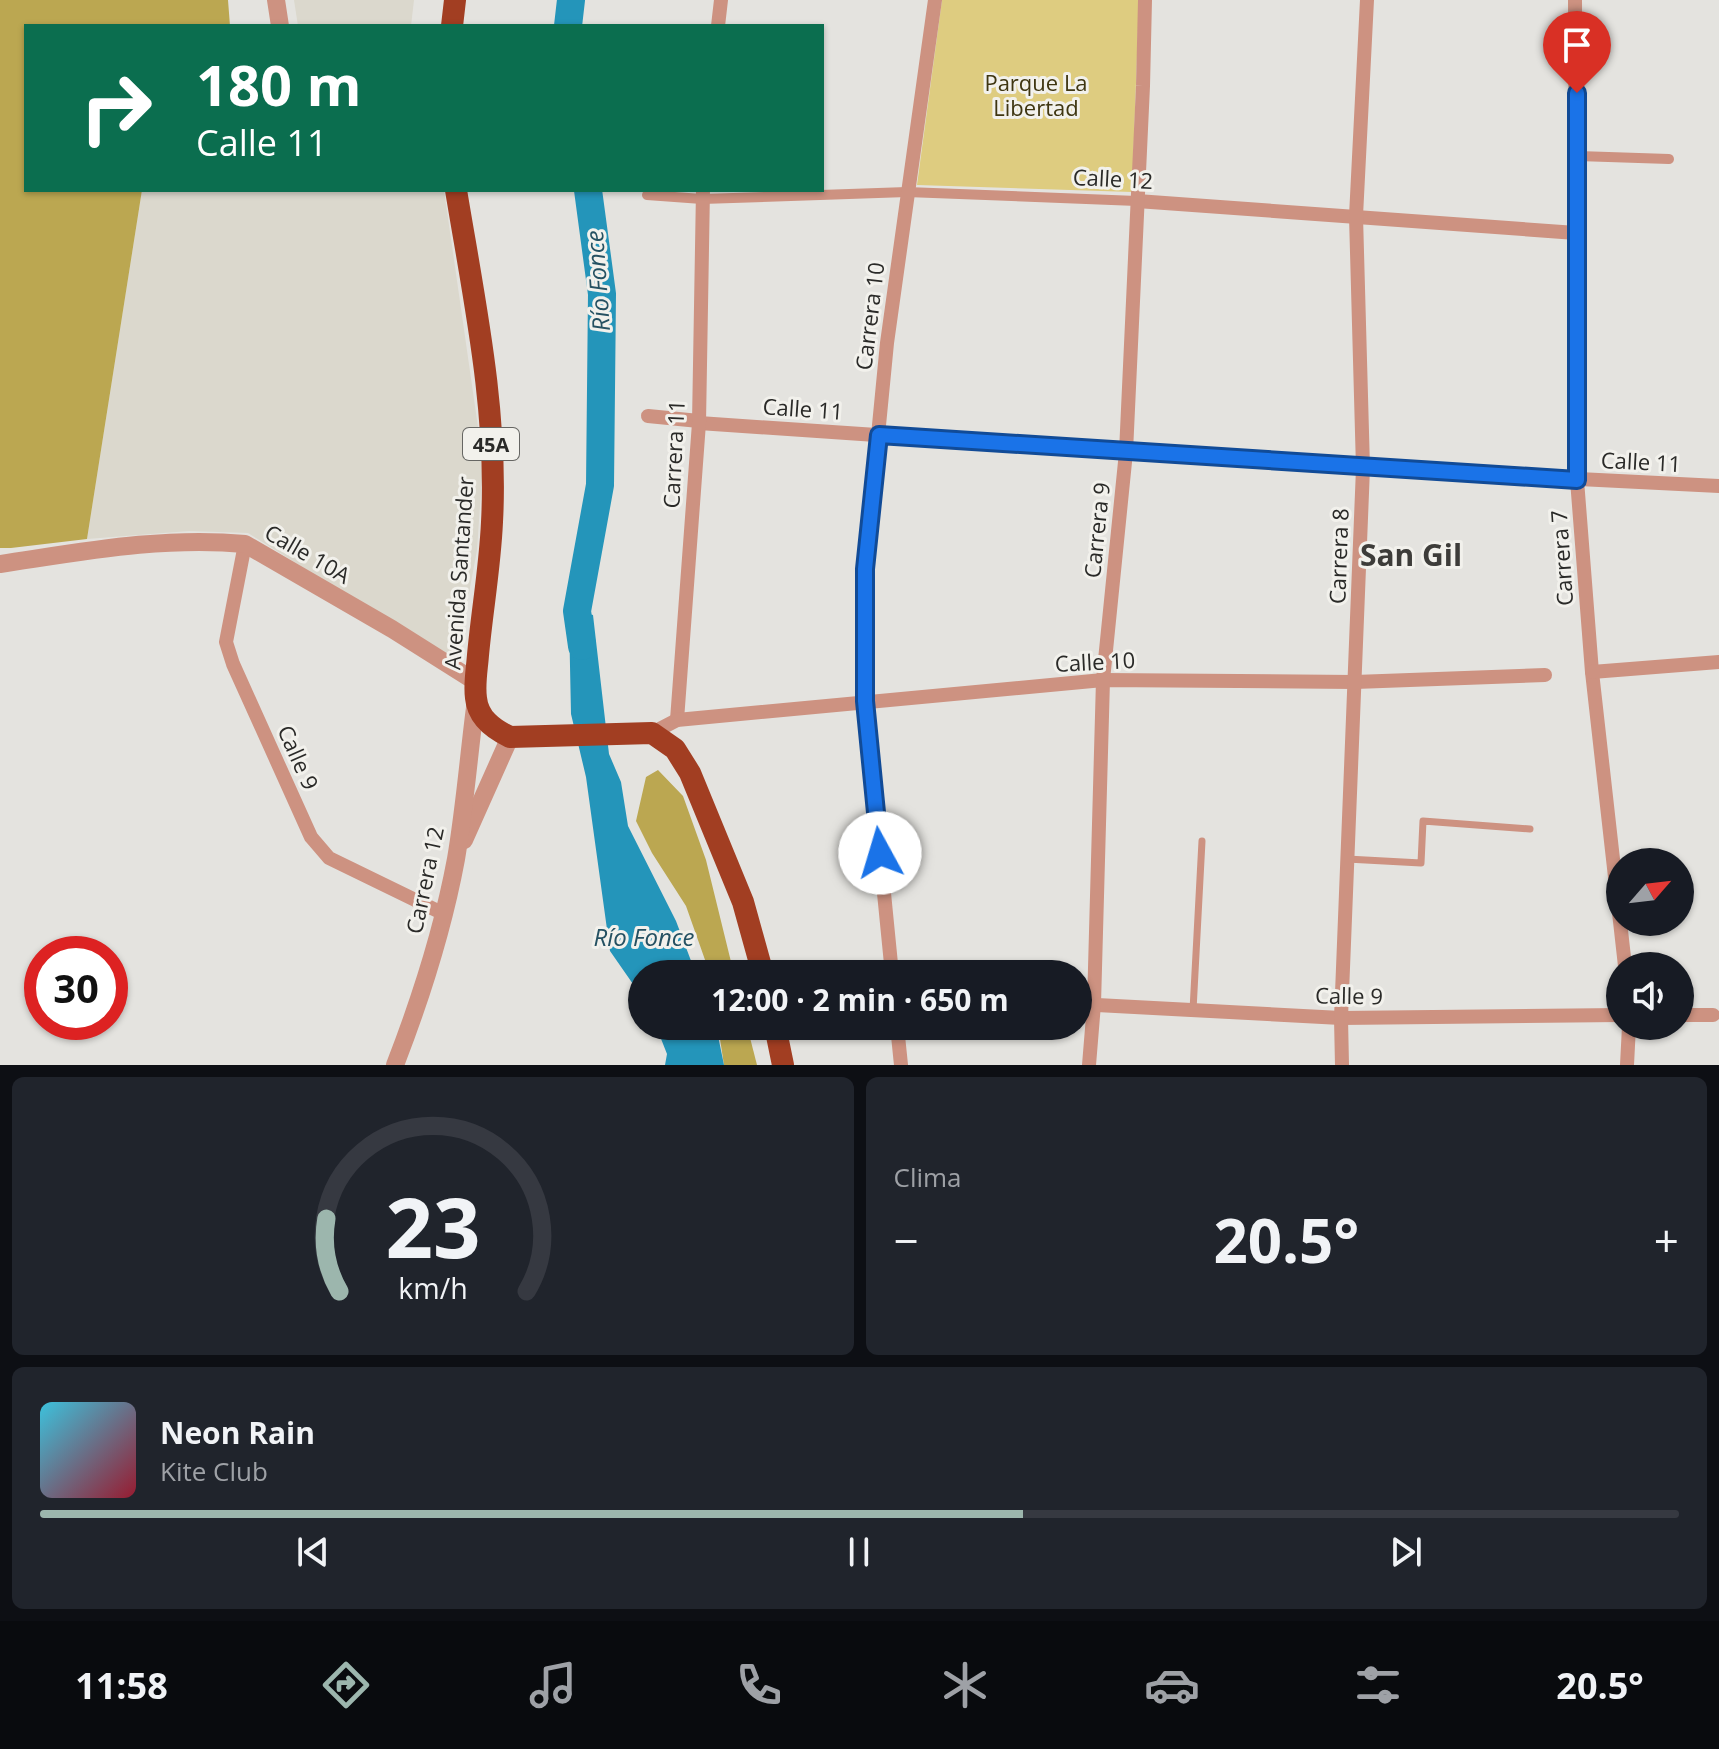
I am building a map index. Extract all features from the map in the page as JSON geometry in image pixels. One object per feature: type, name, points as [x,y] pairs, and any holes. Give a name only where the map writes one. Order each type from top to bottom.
[{"type":"highway","points":[[452,24],[455,0]]},
{"type":"highway","name":"Avenida Santander","points":[[456,192],[485,372],[492,463],[492,523],[476,691],[484,719],[495,730],[518,738]]},
{"type":"highway","points":[[518,738],[642,733],[675,749],[690,773],[743,902],[759,960]]},
{"type":"highway","points":[[778,1040],[783,1065]]},
{"type":"street","points":[[276,0],[280,24]]},
{"type":"street","points":[[718,24],[721,0]]},
{"type":"street","name":"Carrera 10","points":[[891,960],[865,701],[865,569],[887,343],[935,0]]},
{"type":"street","name":"Carrera 9","points":[[1089,1065],[1094,1004],[1103,680],[1126,452],[1145,0]]},
{"type":"street","name":"Carrera 8","points":[[1342,1065],[1341,1018],[1363,468],[1356,216],[1367,0]]},
{"type":"street","name":"Carrera 7","points":[[1575,0],[1577,480],[1592,672],[1623,952]]},
{"type":"street","points":[[1578,156],[1669,159]]},
{"type":"street","name":"Calle 12","points":[[647,195],[907,192],[1137,201],[1576,233]]},
{"type":"street","name":"Carrera 11","points":[[677,720],[699,422],[702,194]]},
{"type":"street","name":"Calle 11","points":[[648,416],[1363,468],[1719,486]]},
{"type":"street","name":"Calle 10A","points":[[0,564],[116,547],[220,542],[245,544],[392,629],[476,691]]},
{"type":"street","name":"Calle 9","points":[[245,544],[226,642],[311,837],[329,858],[444,914]]},
{"type":"street","points":[[1592,672],[1719,662]]},
{"type":"street","name":"Calle 10","points":[[642,733],[677,720],[1103,680],[1355,682],[1545,675]]},
{"type":"street","name":"Carrera 12","points":[[395,1065],[419,1002],[444,914],[456,857],[476,691]]},
{"type":"street","points":[[456,857],[518,738]]},
{"type":"street","name":"Calle 9","points":[[1094,1004],[1341,1018],[1606,1015]]},
{"type":"street","points":[[1694,1015],[1713,1015]]},
{"type":"street","points":[[898,1040],[901,1065]]},
{"type":"street","points":[[1627,1065],[1628,1040]]},
{"type":"lane","points":[[1347,859],[1421,863],[1423,821],[1530,829]]},
{"type":"lane","points":[[1193,1010],[1202,841]]},
{"type":"shaded area","points":[[0,0],[228,0],[230,24],[24,24],[24,192],[142,192],[87,539],[0,548]]},
{"type":"shaded area","points":[[294,0],[414,0],[411,24],[298,24]]},
{"type":"shaded area","points":[[142,192],[444,192],[483,462],[477,550],[456,663],[248,533],[189,531],[87,539]]},
{"type":"shaded area","points":[[658,770],[683,796],[706,860],[731,960],[705,960],[686,906],[652,853],[636,821],[646,777]]},
{"type":"shaded area","points":[[720,1040],[751,1040],[757,1065],[724,1065]]},
{"type":"green space","name":"Parque La Libertad","points":[[942,0],[1139,0],[1132,192],[917,185]]},
{"type":"water","name":"Río Fonce","points":[[577,611],[593,615],[609,754],[621,782],[628,826],[676,921],[691,960],[628,960],[628,977],[610,951],[586,777],[571,714],[569,618]]},
{"type":"water","points":[[662,1040],[719,1040],[724,1065],[665,1065],[667,1054]]},
{"type":"waterway","name":"Río Fonce","points":[[568,24],[571,0]]},
{"type":"waterway","name":"Río Fonce","points":[[582,646],[577,611],[600,485],[602,294],[588,192]]},
{"type":"district","name":"San Gil","points":[[1411,554]]},
{"type":"route","points":[[880,853],[865,701],[865,569],[879,435],[1577,480],[1577,93]]}]
